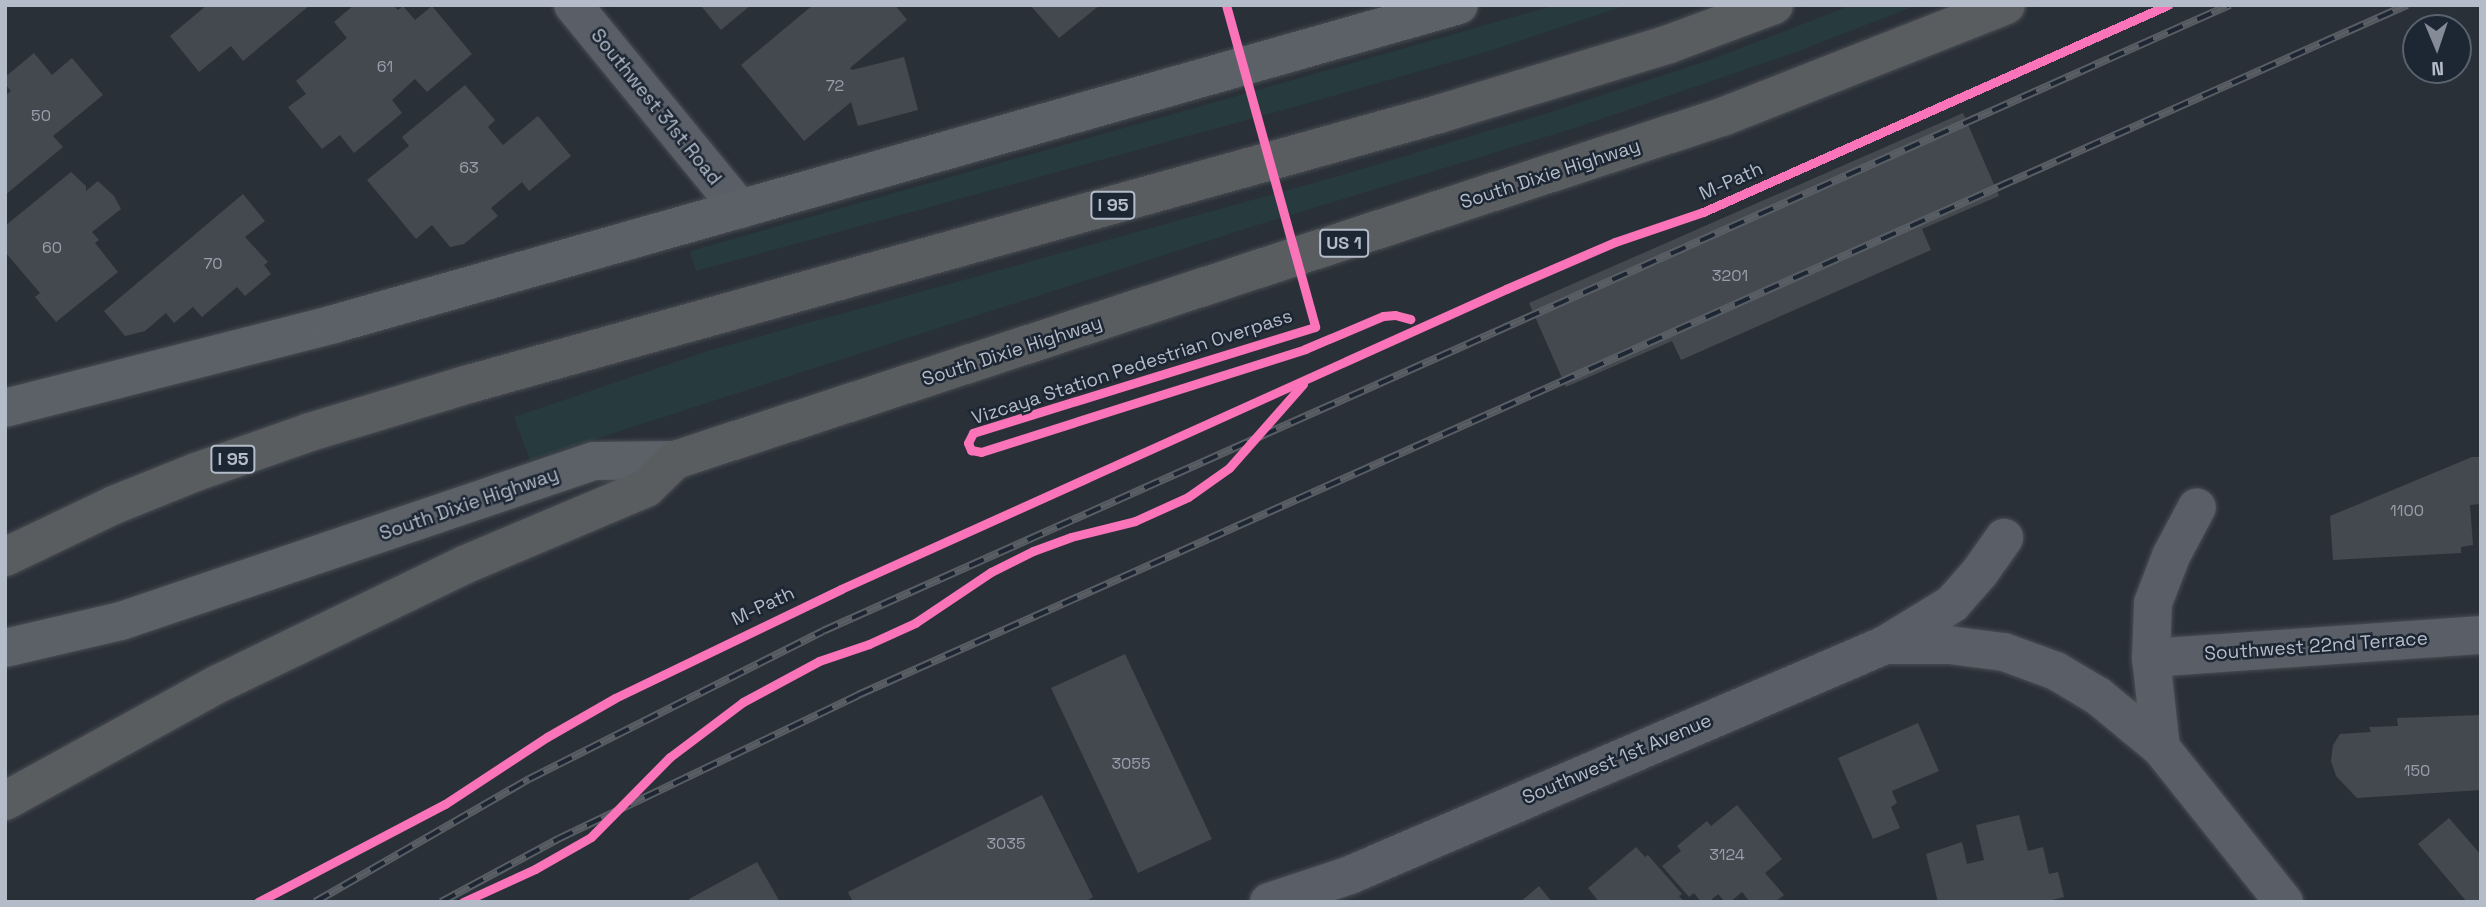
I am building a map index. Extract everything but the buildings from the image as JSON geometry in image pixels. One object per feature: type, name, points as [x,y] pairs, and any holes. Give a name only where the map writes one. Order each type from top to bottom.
[{"type":"highway","name":"I 95","points":[[5,557],[114,505],[196,472],[469,384],[1439,114],[1669,44],[1774,5]]},
{"type":"highway","name":"South Dixie Highway","points":[[675,460],[1722,117],[2006,5]]},
{"type":"highway","points":[[5,801],[220,683],[464,565],[646,488],[675,460]]},
{"type":"main road","points":[[5,408],[334,324],[740,209],[1408,12],[1459,5]]},
{"type":"main road","name":"South Dixie Highway","points":[[5,648],[121,621],[594,461],[675,460]]},
{"type":"street","name":"Southwest 31st Road","points":[[573,5],[740,209]]},
{"type":"street","points":[[2161,748],[2151,658],[2153,603],[2171,556],[2197,508]]},
{"type":"street","name":"Southwest 1st Avenue","points":[[1269,902],[1345,888],[1885,645],[1952,604],[1980,572],[2004,538]]},
{"type":"street","name":"Southwest 22nd Terrace","points":[[2151,658],[2481,635]]},
{"type":"street","name":"Southwest 1st Avenue","points":[[1885,645],[1949,645],[2004,652],[2056,671],[2098,696],[2161,748],[2284,902]]},
{"type":"green space","points":[[1556,5],[1627,5],[1486,52],[1305,104],[696,271],[690,251]]},
{"type":"green space","points":[[1852,5],[1917,5],[1796,52],[1575,128],[1251,227],[530,460],[514,417],[711,350],[1339,176],[1551,112],[1713,59]]},
{"type":"railway","points":[[315,902],[529,779],[823,631],[2230,5]]},
{"type":"railway","points":[[441,902],[558,839],[858,695],[2407,5]]},
{"type":"cycle path","name":"Vizcaya Station Pedestrian Overpass","points":[[1226,5],[1315,327],[973,433],[968,443],[971,450],[981,452],[1305,349],[1383,316],[1395,315],[1410,319]]},
{"type":"cycle path","name":"M-Path","points":[[258,902],[445,804],[547,737],[615,698],[841,589],[1506,289],[1615,242],[1703,212],[2168,5]]},
{"type":"cycle path","points":[[463,902],[535,869],[591,837],[670,757],[743,702],[819,661],[869,644],[915,623],[991,572],[1033,551],[1071,537],[1135,521],[1188,497],[1229,468],[1303,384]]}]
